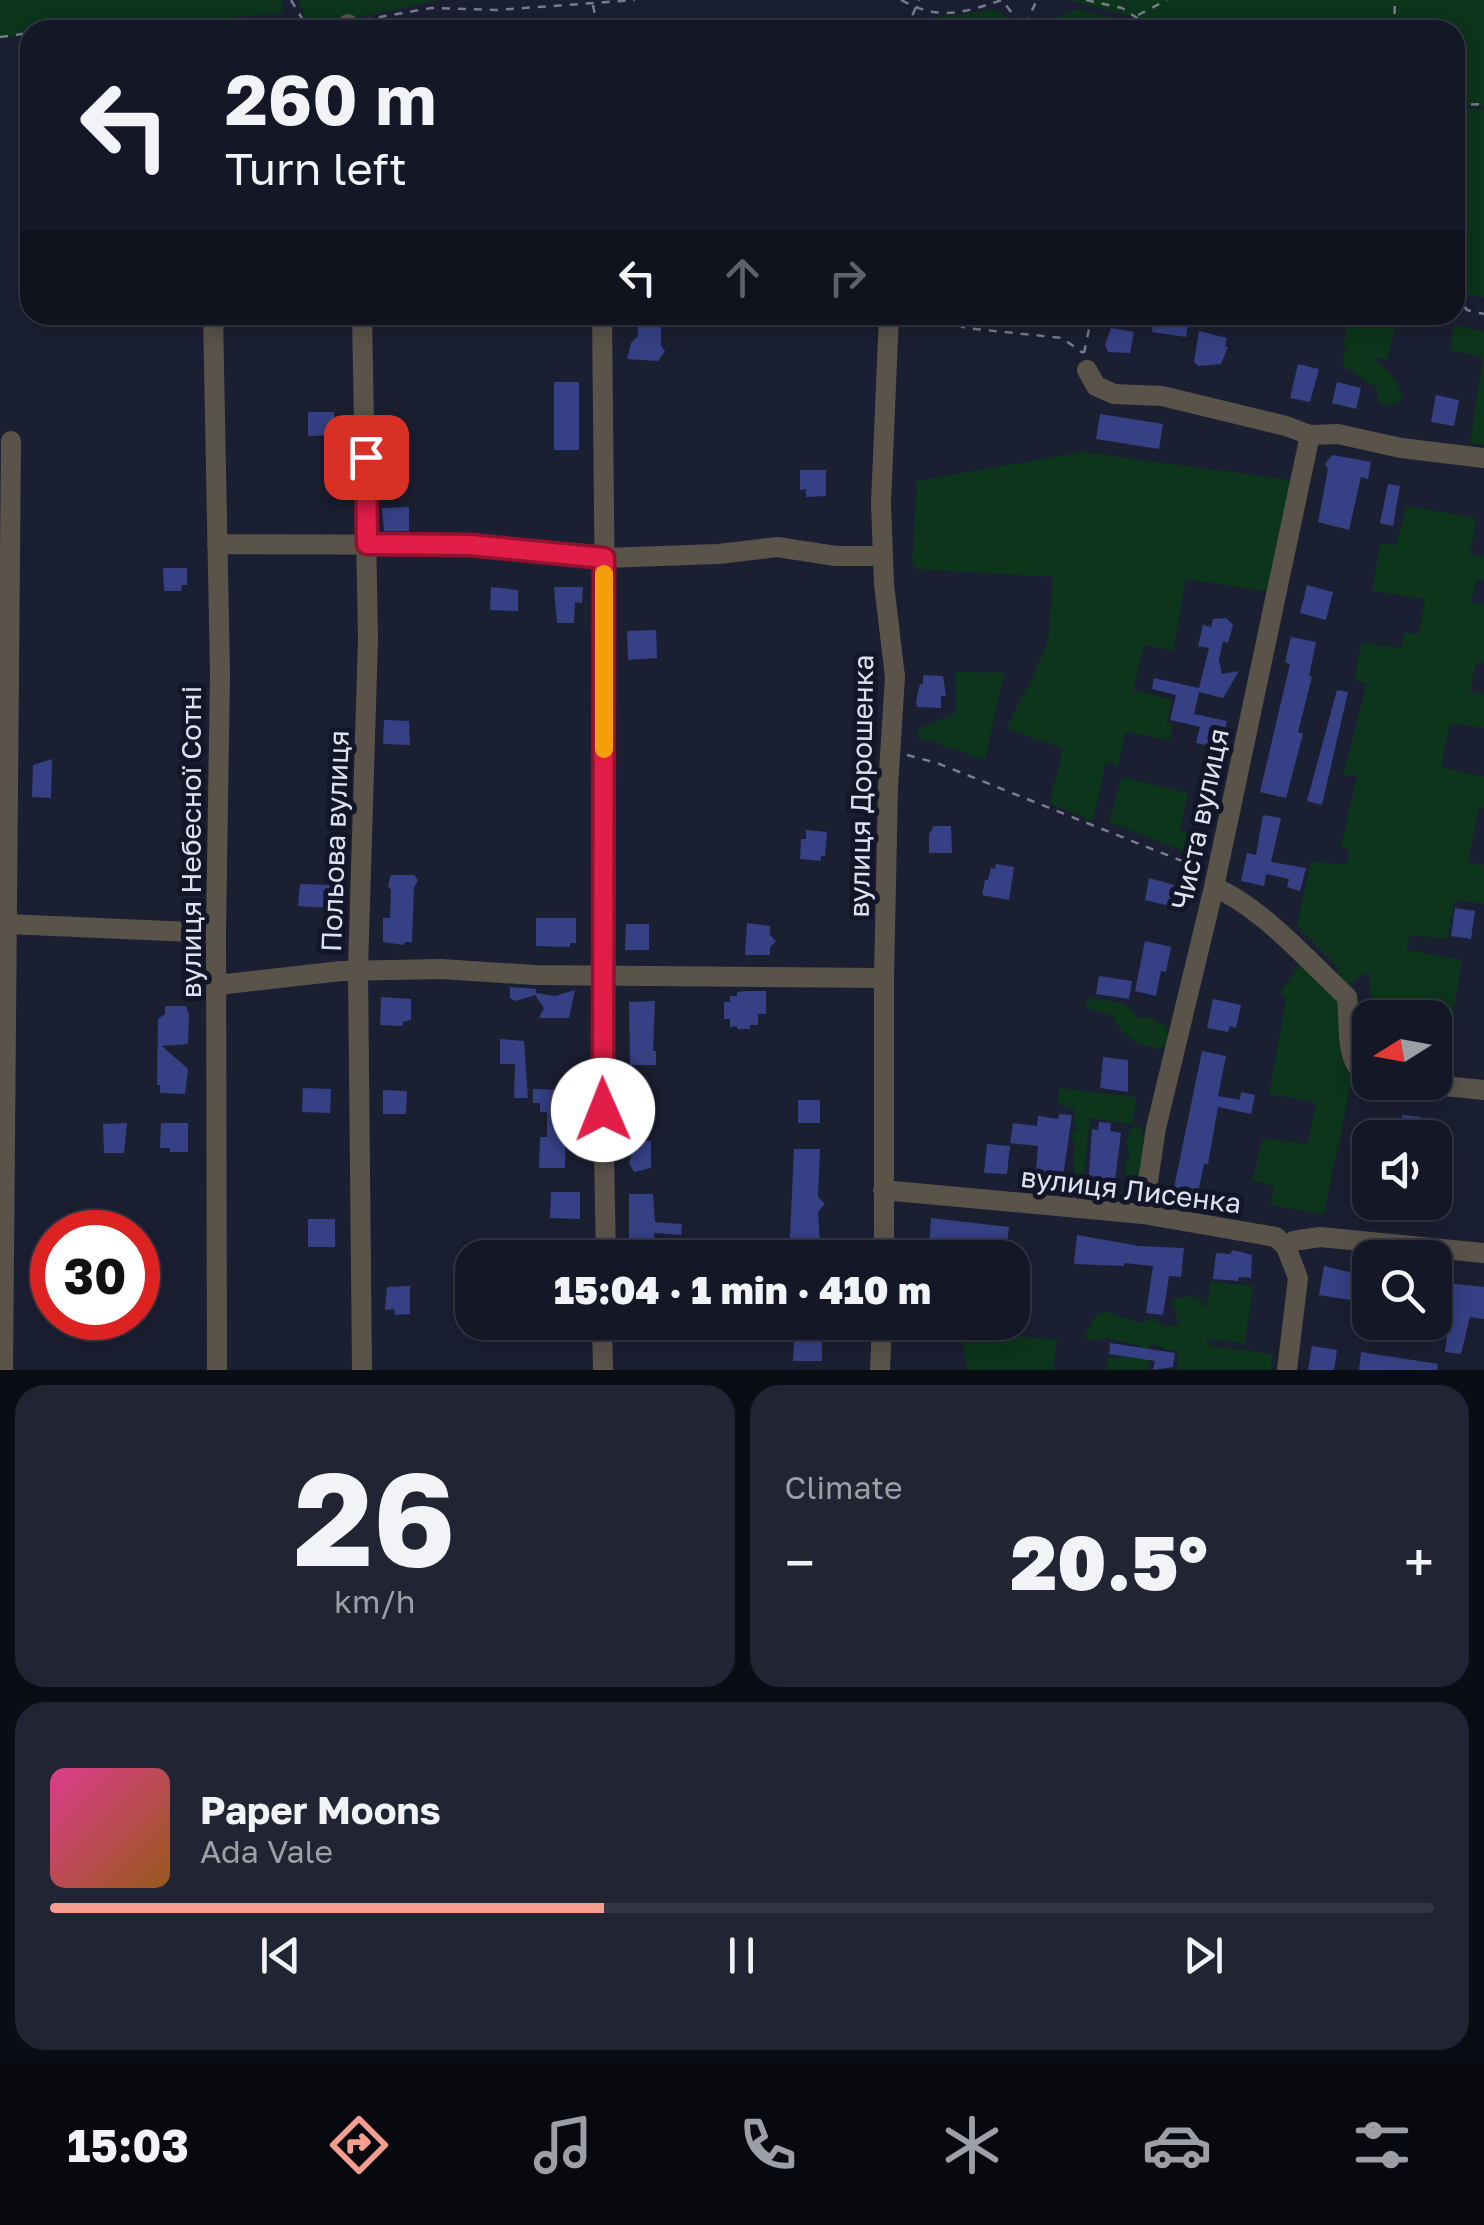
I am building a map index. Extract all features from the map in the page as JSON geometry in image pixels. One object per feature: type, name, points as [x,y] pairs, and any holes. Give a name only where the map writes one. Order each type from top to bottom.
[{"type":"street","name":"вулиця Небесної Сотні","points":[[213,325],[220,674],[216,933],[218,1370]]},
{"type":"street","name":"Польова вулиця","points":[[362,325],[368,742],[358,970],[362,1370]]},
{"type":"street","points":[[602,325],[606,1240]]},
{"type":"street","name":"вулиця Дорошенка","points":[[884,1240],[884,978],[895,677],[883,556],[883,405],[888,325]]},
{"type":"street","points":[[1087,370],[1096,386],[1114,394],[1162,396],[1310,435],[1338,434],[1402,448],[1484,458]]},
{"type":"street","name":"Чиста вулиця","points":[[1143,1214],[1156,1128],[1216,879],[1310,435]]},
{"type":"street","points":[[3,1370],[4,551],[11,442]]},
{"type":"street","points":[[218,544],[470,545],[604,558],[719,554],[778,547],[836,556],[883,556]]},
{"type":"street","points":[[1216,879],[1227,893],[1275,930],[1347,996],[1352,1059]]},
{"type":"street","points":[[6,924],[216,933]]},
{"type":"street","points":[[217,985],[358,970],[441,969],[884,978]]},
{"type":"street","points":[[1452,1087],[1484,1090]]},
{"type":"street","name":"вулиця Лисенка","points":[[883,1190],[1143,1214],[1276,1238],[1286,1247],[1294,1241],[1320,1237],[1484,1253]]},
{"type":"street","points":[[1286,1247],[1298,1278],[1288,1370]]},
{"type":"street","points":[[602,1340],[602,1370]]},
{"type":"street","points":[[880,1370],[881,1340]]},
{"type":"path","points":[[447,7],[453,0]]},
{"type":"path","points":[[902,0],[934,15],[968,11],[1002,0],[1017,20]]},
{"type":"path","points":[[909,20],[919,0]]},
{"type":"path","points":[[1086,0],[1122,8],[1141,20]]},
{"type":"path","points":[[1136,16],[1166,4],[1167,0]]},
{"type":"path","points":[[593,3],[596,20]]},
{"type":"path","points":[[957,325],[1062,338],[1084,354],[1090,325]]},
{"type":"path","points":[[891,757],[902,754],[937,762],[1202,869],[1216,879]]},
{"type":"green space","points":[[0,0],[282,0],[283,13],[203,20],[20,20],[20,36],[0,38]]},
{"type":"green space","points":[[298,0],[440,0],[346,20],[306,18]]},
{"type":"green space","points":[[1068,0],[1484,0],[1484,106],[1465,106],[1465,20],[1135,17]]},
{"type":"green space","points":[[1077,9],[1120,20],[1053,20]]},
{"type":"green space","points":[[993,10],[1013,20],[923,20]]},
{"type":"green space","points":[[1465,109],[1484,109],[1484,298],[1465,295]]},
{"type":"green space","points":[[1347,325],[1396,325],[1387,360],[1371,357],[1398,386],[1402,397],[1398,403],[1386,406],[1377,400],[1378,389],[1343,366],[1343,353],[1349,351],[1343,348]]},
{"type":"green space","points":[[1454,325],[1484,332],[1484,445],[1470,443],[1483,357],[1450,350]]},
{"type":"green space","points":[[1082,452],[1291,480],[1270,592],[1186,579],[1173,651],[1144,645],[1133,690],[1172,700],[1167,723],[1173,725],[1169,740],[1125,732],[1118,766],[1106,762],[1093,821],[1049,803],[1063,749],[1006,728],[1048,639],[1053,577],[917,569],[912,564],[917,481]]},
{"type":"green space","points":[[1407,506],[1476,518],[1470,555],[1482,558],[1484,551],[1484,580],[1477,579],[1471,602],[1484,605],[1484,663],[1476,662],[1470,691],[1484,695],[1484,728],[1450,723],[1441,767],[1484,777],[1484,808],[1479,808],[1468,861],[1484,865],[1484,904],[1455,900],[1447,939],[1410,935],[1407,950],[1462,960],[1452,1020],[1452,1000],[1369,1000],[1369,972],[1352,981],[1347,990],[1336,979],[1338,967],[1297,926],[1311,861],[1346,865],[1350,850],[1341,847],[1357,776],[1343,775],[1367,683],[1354,680],[1361,643],[1402,648],[1404,633],[1419,634],[1425,599],[1372,591],[1380,544],[1396,545]]},
{"type":"green space","points":[[956,672],[1004,673],[985,760],[918,737],[918,729],[956,713]]},
{"type":"green space","points":[[1122,777],[1188,793],[1180,830],[1191,834],[1186,852],[1109,822]]},
{"type":"green space","points":[[1302,961],[1341,1005],[1345,1066],[1352,1079],[1324,1214],[1270,1205],[1274,1186],[1252,1180],[1263,1138],[1308,1144],[1316,1102],[1269,1094],[1286,1000],[1280,993]]},
{"type":"green space","points":[[1090,998],[1122,1004],[1137,1018],[1150,1017],[1167,1027],[1168,1042],[1161,1049],[1132,1039],[1113,1016],[1087,1008],[1085,1001]]},
{"type":"green space","points":[[1059,1088],[1136,1097],[1133,1124],[1087,1118],[1090,1121],[1084,1173],[1076,1187],[1071,1134],[1079,1127],[1073,1126],[1075,1109],[1058,1104]]},
{"type":"green space","points":[[1140,1125],[1144,1138],[1138,1202],[1131,1208],[1108,1204],[1117,1192],[1127,1192],[1125,1164],[1130,1156],[1126,1140],[1131,1128]]},
{"type":"green space","points":[[1210,1282],[1253,1286],[1245,1343],[1207,1339],[1209,1346],[1273,1354],[1271,1370],[1181,1370],[1177,1368],[1178,1351],[1153,1344],[1145,1352],[1150,1357],[1147,1370],[1106,1370],[1108,1357],[1143,1351],[1140,1346],[1107,1338],[1090,1341],[1085,1336],[1095,1316],[1104,1311],[1139,1323],[1153,1319],[1164,1326],[1178,1325],[1173,1299],[1189,1296],[1198,1300],[1199,1290],[1201,1303],[1207,1308]]},
{"type":"green space","points":[[963,1340],[1057,1340],[1053,1370],[967,1370]]},
{"type":"building","points":[[638,325],[661,325],[661,346],[665,351],[658,361],[627,359],[631,343],[638,336]]},
{"type":"building","points":[[1153,325],[1188,325],[1186,337],[1152,332]]},
{"type":"building","points":[[1111,328],[1134,332],[1130,353],[1108,352],[1105,345]]},
{"type":"building","points":[[1199,331],[1227,338],[1221,364],[1198,366],[1194,362]]},
{"type":"building","points":[[1298,364],[1319,369],[1310,402],[1290,398]]},
{"type":"building","points":[[554,382],[579,382],[579,450],[554,450]]},
{"type":"building","points":[[1337,382],[1361,388],[1356,409],[1332,403]]},
{"type":"building","points":[[1436,395],[1459,400],[1454,426],[1431,422]]},
{"type":"building","points":[[308,412],[334,412],[335,435],[308,436]]},
{"type":"building","points":[[1100,414],[1163,424],[1159,449],[1096,439]]},
{"type":"building","points":[[1332,455],[1371,462],[1368,479],[1361,477],[1349,530],[1318,522],[1328,469],[1325,464]]},
{"type":"building","points":[[800,470],[826,470],[826,496],[806,497],[806,489],[800,490]]},
{"type":"building","points":[[1388,484],[1400,486],[1393,526],[1380,523]]},
{"type":"building","points":[[409,507],[409,531],[384,531],[382,508]]},
{"type":"building","points":[[163,568],[187,568],[187,585],[182,585],[181,591],[164,591]]},
{"type":"building","points":[[1307,585],[1333,592],[1326,620],[1300,613]]},
{"type":"building","points":[[491,587],[518,590],[518,611],[490,610]]},
{"type":"building","points":[[554,587],[583,587],[582,603],[575,602],[574,623],[557,623]]},
{"type":"building","points":[[1226,618],[1233,625],[1228,643],[1223,641],[1219,660],[1222,674],[1239,671],[1223,698],[1199,692],[1194,714],[1227,721],[1221,748],[1196,743],[1200,727],[1170,720],[1176,695],[1152,689],[1154,678],[1199,688],[1209,648],[1198,646],[1203,625],[1211,627],[1213,619]]},
{"type":"building","points":[[656,630],[657,658],[628,660],[627,631]]},
{"type":"building","points":[[1291,637],[1316,642],[1298,732],[1303,734],[1286,798],[1260,792],[1290,664],[1285,662]]},
{"type":"building","points":[[923,675],[943,676],[946,696],[941,696],[941,708],[917,707]]},
{"type":"building","points":[[1337,690],[1348,692],[1322,805],[1307,801]]},
{"type":"building","points":[[384,720],[409,721],[410,745],[383,744]]},
{"type":"building","points":[[52,759],[51,798],[32,797],[33,765]]},
{"type":"building","points":[[1263,815],[1281,818],[1271,862],[1306,868],[1300,891],[1287,887],[1289,879],[1266,874],[1264,886],[1241,881],[1247,853],[1256,855]]},
{"type":"building","points":[[934,826],[951,826],[952,853],[929,853],[929,834]]},
{"type":"building","points":[[806,830],[827,832],[821,861],[800,859],[801,839],[806,839]]},
{"type":"building","points":[[996,864],[1014,867],[1009,900],[982,895],[985,880]]},
{"type":"building","points":[[391,875],[414,875],[418,880],[414,888],[412,942],[404,945],[383,942],[383,918],[390,918]]},
{"type":"building","points":[[1149,878],[1174,885],[1172,889],[1178,890],[1174,907],[1145,900]]},
{"type":"building","points":[[300,884],[331,885],[330,908],[298,906]]},
{"type":"building","points":[[1455,908],[1475,911],[1471,939],[1451,936]]},
{"type":"building","points":[[536,918],[576,918],[576,943],[570,943],[570,947],[536,946]]},
{"type":"building","points":[[747,923],[770,926],[770,935],[776,941],[770,947],[770,955],[745,955]]},
{"type":"building","points":[[626,924],[649,924],[649,950],[625,950]]},
{"type":"building","points":[[1145,941],[1171,947],[1156,996],[1135,991]]},
{"type":"building","points":[[1099,976],[1132,981],[1129,999],[1096,994]]},
{"type":"building","points":[[510,987],[536,989],[536,993],[555,996],[575,990],[569,1018],[539,1018],[544,1008],[535,995],[516,1001],[510,998]]},
{"type":"building","points":[[766,991],[766,1014],[758,1014],[758,1025],[750,1025],[750,1029],[730,1027],[730,1019],[724,1019],[724,1002],[730,1002],[730,996]]},
{"type":"building","points":[[381,997],[411,999],[411,1020],[403,1022],[403,1026],[380,1025]]},
{"type":"building","points":[[1213,999],[1241,1005],[1236,1028],[1230,1026],[1228,1032],[1207,1028]]},
{"type":"building","points":[[655,1001],[656,1065],[630,1065],[629,1002]]},
{"type":"building","points":[[165,1006],[186,1006],[189,1015],[188,1044],[162,1046],[188,1069],[185,1094],[160,1093],[157,1085],[158,1019],[165,1014]]},
{"type":"building","points":[[500,1039],[524,1041],[528,1098],[514,1098],[515,1064],[500,1064]]},
{"type":"building","points":[[1202,1051],[1226,1056],[1218,1096],[1240,1100],[1241,1092],[1255,1095],[1251,1114],[1218,1107],[1208,1164],[1204,1164],[1192,1205],[1186,1204],[1174,1188]]},
{"type":"building","points":[[1103,1057],[1128,1060],[1128,1092],[1100,1088]]},
{"type":"building","points":[[303,1088],[331,1089],[330,1113],[302,1112]]},
{"type":"building","points":[[533,1089],[573,1090],[572,1116],[566,1116],[565,1168],[539,1168],[540,1137],[547,1137],[547,1112],[540,1112],[540,1103],[533,1103]]},
{"type":"building","points":[[383,1090],[407,1091],[406,1114],[383,1114]]},
{"type":"building","points":[[798,1100],[820,1100],[820,1123],[798,1123]]},
{"type":"building","points":[[1059,1114],[1072,1115],[1062,1184],[1035,1181],[1038,1146],[1010,1143],[1013,1123],[1037,1126],[1038,1116],[1058,1119]]},
{"type":"building","points":[[1402,1115],[1421,1117],[1395,1120],[1402,1119]]},
{"type":"building","points":[[1099,1122],[1111,1123],[1110,1131],[1121,1133],[1114,1189],[1088,1186],[1092,1129],[1098,1130]]},
{"type":"building","points":[[127,1123],[124,1153],[104,1153],[103,1124]]},
{"type":"building","points":[[161,1123],[188,1123],[188,1152],[160,1148]]},
{"type":"building","points":[[636,1141],[651,1141],[651,1168],[634,1172],[629,1163],[636,1151]]},
{"type":"building","points":[[987,1144],[1010,1146],[1007,1174],[984,1173]]},
{"type":"building","points":[[794,1149],[820,1149],[818,1197],[825,1204],[818,1212],[820,1240],[790,1240]]},
{"type":"building","points":[[551,1192],[580,1192],[580,1219],[550,1218]]},
{"type":"building","points":[[629,1194],[653,1194],[655,1222],[682,1224],[681,1235],[654,1233],[654,1240],[629,1240]]},
{"type":"building","points":[[931,1218],[1009,1227],[1007,1240],[929,1240]]},
{"type":"building","points":[[308,1219],[335,1219],[335,1247],[308,1247]]},
{"type":"building","points":[[1077,1235],[1139,1246],[1184,1248],[1181,1277],[1169,1276],[1163,1315],[1146,1313],[1153,1266],[1074,1264]]},
{"type":"building","points":[[1233,1250],[1252,1255],[1251,1278],[1213,1279],[1216,1253],[1230,1254]]},
{"type":"building","points":[[1324,1266],[1352,1273],[1350,1300],[1319,1295]]},
{"type":"building","points":[[1452,1284],[1484,1287],[1484,1319],[1470,1317],[1461,1354],[1445,1352],[1447,1340],[1452,1340]]},
{"type":"building","points":[[410,1286],[410,1314],[395,1315],[394,1309],[385,1310],[387,1287]]},
{"type":"building","points":[[794,1340],[822,1340],[822,1361],[793,1361]]},
{"type":"building","points":[[1110,1343],[1175,1353],[1173,1367],[1153,1370],[1155,1361],[1109,1354]]},
{"type":"building","points":[[1312,1346],[1337,1350],[1334,1370],[1308,1370]]},
{"type":"building","points":[[1361,1352],[1438,1364],[1437,1370],[1359,1370]]},
{"type":"slow traffic","points":[[604,574],[604,749]]},
{"type":"route","points":[[366,457],[367,544],[470,545],[604,558],[603,1110]]}]
